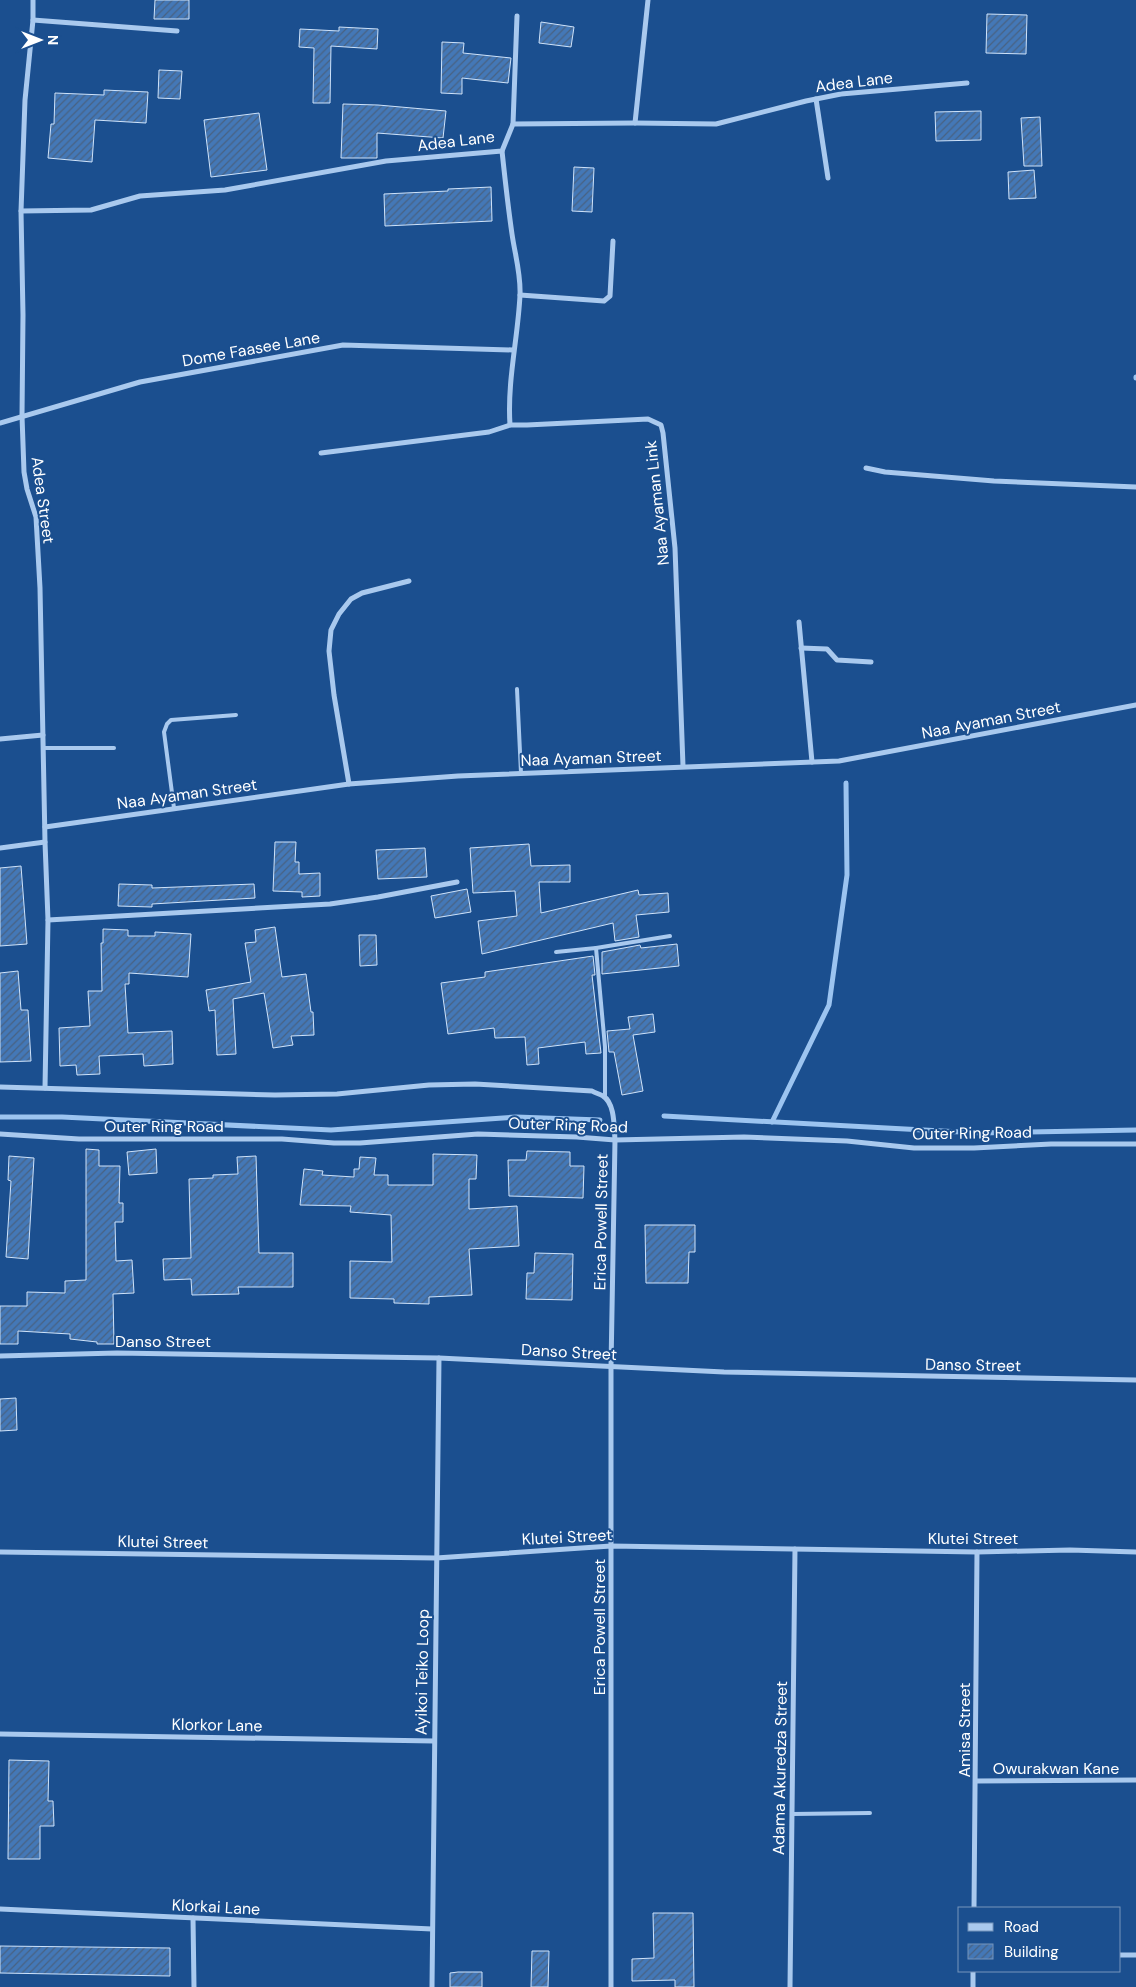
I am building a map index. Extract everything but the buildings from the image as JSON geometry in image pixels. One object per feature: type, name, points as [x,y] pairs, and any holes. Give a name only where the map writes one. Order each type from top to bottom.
[{"type":"street","name":"Adea Street","points":[[33,0],[33,20],[25,100],[21,211],[22,416],[24,472],[36,517],[38,535],[48,920],[45,1088]]},
{"type":"street","points":[[635,122],[648,0]]},
{"type":"street","points":[[513,124],[516,16]]},
{"type":"street","points":[[33,20],[177,31]]},
{"type":"street","name":"Adea Lane","points":[[21,211],[91,210],[140,196],[225,190],[386,161],[502,151],[513,124],[635,122],[716,124],[841,94],[967,83]]},
{"type":"street","points":[[816,99],[828,178]]},
{"type":"street","points":[[321,453],[489,432],[510,424],[509,410],[513,350],[520,296],[520,274],[508,211],[502,151]]},
{"type":"street","points":[[520,296],[604,301],[610,296],[613,241]]},
{"type":"street","name":"Dome Faasee Lane","points":[[0,423],[140,382],[343,345],[513,350]]},
{"type":"street","name":"Naa Ayaman Link","points":[[510,424],[527,425],[648,419],[660,425],[664,433],[675,548],[683,766]]},
{"type":"street","points":[[866,468],[885,472],[994,481],[1133,487]]},
{"type":"street","points":[[349,784],[334,695],[329,651],[331,630],[339,614],[351,599],[362,593],[409,581]]},
{"type":"street","points":[[798,622],[812,762]]},
{"type":"street","points":[[801,648],[828,649],[838,660],[871,662]]},
{"type":"street","name":"Naa Ayaman Street","points":[[45,827],[349,784],[683,766],[857,759],[1136,705]]},
{"type":"street","points":[[0,739],[43,735]]},
{"type":"street","points":[[0,848],[45,842]]},
{"type":"street","points":[[48,920],[330,904],[457,882]]},
{"type":"street","points":[[0,1087],[275,1095],[337,1094],[429,1085],[475,1084],[592,1091],[605,1097]]},
{"type":"street","name":"Erica Powell Street","points":[[605,1097],[610,1104],[615,1140],[611,1367],[611,1987]]},
{"type":"street","name":"Outer Ring Road","points":[[0,1134],[79,1139],[282,1139],[334,1143],[360,1143],[478,1134],[615,1140],[744,1137],[847,1141],[914,1148],[974,1148],[1051,1144],[1136,1144]]},
{"type":"street","name":"Danso Street","points":[[0,1356],[117,1353],[439,1358],[744,1373],[1136,1380]]},
{"type":"street","name":"Ayikoi Teiko Loop","points":[[432,1987],[439,1358]]},
{"type":"street","name":"Klutei Street","points":[[0,1552],[436,1558],[611,1546],[977,1552],[1070,1550],[1136,1552]]},
{"type":"street","name":"Adama Akuredza Street","points":[[790,1987],[795,1549]]},
{"type":"street","name":"Amisa Street","points":[[974,1907],[977,1552]]},
{"type":"street","name":"Klorkor Lane","points":[[0,1734],[434,1741]]},
{"type":"street","name":"Owurakwan Kane","points":[[976,1781],[1136,1780]]},
{"type":"street","name":"Klorkai Lane","points":[[0,1909],[432,1929]]},
{"type":"street","points":[[193,1918],[194,1987]]},
{"type":"street","points":[[1121,1955],[1136,1955]]},
{"type":"street","points":[[973,1972],[973,1987]]},
{"type":"lane","points":[[516,689],[521,774]]},
{"type":"lane","points":[[174,808],[164,732],[167,724],[171,720],[236,715]]},
{"type":"lane","points":[[44,748],[114,748]]},
{"type":"lane","points":[[556,952],[596,948],[670,936]]},
{"type":"lane","points":[[596,948],[605,1047],[605,1097]]},
{"type":"lane","points":[[792,1814],[870,1813]]},
{"type":"waterway","points":[[772,1122],[829,1005],[847,875],[846,783]]},
{"type":"waterway","points":[[664,1116],[979,1133],[1136,1130]]},
{"type":"waterway","points":[[0,1117],[62,1117],[331,1130],[516,1117],[600,1120]]}]
